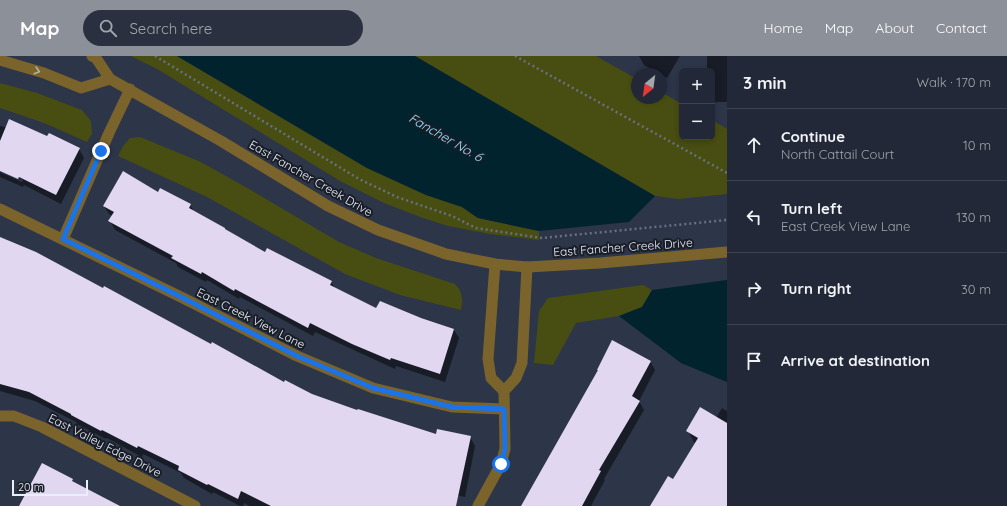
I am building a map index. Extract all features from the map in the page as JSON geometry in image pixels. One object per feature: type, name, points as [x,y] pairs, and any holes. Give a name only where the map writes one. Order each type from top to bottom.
[{"type":"street","points":[[0,60],[44,73],[81,88],[110,80],[96,58],[92,56]]},
{"type":"street","name":"East Fancher Creek Drive","points":[[110,80],[130,89],[221,141],[328,206],[378,230],[446,254],[495,264],[527,267],[600,263],[726,252]]},
{"type":"street","points":[[63,239],[109,133],[130,89]]},
{"type":"street","name":"East Creek View Lane","points":[[0,209],[183,298],[297,356],[373,388],[452,407],[504,409]]},
{"type":"street","points":[[495,264],[488,359],[490,378],[504,391]]},
{"type":"street","points":[[478,506],[501,464],[505,449],[504,391],[516,378],[522,363],[527,267]]},
{"type":"street","name":"East Valley Edge Drive","points":[[0,416],[14,416],[42,427],[195,506]]},
{"type":"path","points":[[155,56],[359,179],[397,197],[452,216],[476,228],[542,238],[727,220]]},
{"type":"path","points":[[515,56],[727,173]]},
{"type":"green space","points":[[131,56],[177,56],[367,168],[426,195],[462,207],[478,218],[539,231],[539,240],[490,234],[448,226],[384,203],[340,181],[157,69]]},
{"type":"green space","points":[[415,56],[596,56],[631,76],[631,104],[667,104],[667,95],[679,102],[679,140],[715,140],[715,122],[727,129],[727,194],[679,199],[655,196]]},
{"type":"green space","points":[[0,83],[37,93],[82,110],[91,121],[92,134],[87,142],[44,123],[0,108]]},
{"type":"green space","points":[[140,137],[201,162],[339,242],[376,258],[455,284],[460,290],[462,296],[461,310],[400,295],[345,274],[207,197],[118,156],[123,146],[130,138]]},
{"type":"green space","points":[[643,285],[652,290],[642,307],[619,316],[576,323],[553,365],[534,363],[539,311],[548,298]]},
{"type":"water","name":"Fancher No. 6","points":[[177,56],[415,56],[655,196],[629,222],[539,231],[478,218],[462,207],[426,195],[367,168]]},
{"type":"water","points":[[727,280],[727,382],[681,363],[619,316],[642,307],[652,290]]},
{"type":"building","points":[[9,119],[47,136],[49,133],[80,148],[56,195],[19,177],[18,179],[0,171],[0,141]]},
{"type":"building","points":[[123,171],[158,192],[160,188],[191,204],[189,208],[265,252],[267,248],[332,281],[330,285],[376,308],[380,301],[421,318],[454,329],[440,374],[391,358],[390,360],[352,344],[310,323],[308,328],[235,289],[234,291],[202,272],[201,274],[171,258],[173,256],[108,221],[114,212],[103,206]]},
{"type":"building","points":[[0,237],[36,252],[103,288],[104,286],[211,344],[212,342],[284,382],[285,380],[312,394],[357,410],[358,409],[436,434],[437,429],[471,436],[456,506],[271,506],[241,491],[238,499],[178,470],[179,466],[138,446],[137,448],[102,430],[101,431],[29,392],[0,384]]},
{"type":"building","points":[[612,340],[651,361],[632,396],[640,401],[599,470],[601,471],[582,506],[521,506],[598,370]]},
{"type":"building","points":[[700,407],[727,423],[727,506],[650,506],[668,476],[673,479],[698,438],[686,431]]},
{"type":"building","points":[[42,463],[73,479],[72,481],[120,506],[19,506]]},
{"type":"route","points":[[101,151],[63,239],[297,356],[373,388],[452,407],[504,409],[505,449],[501,464]]}]
